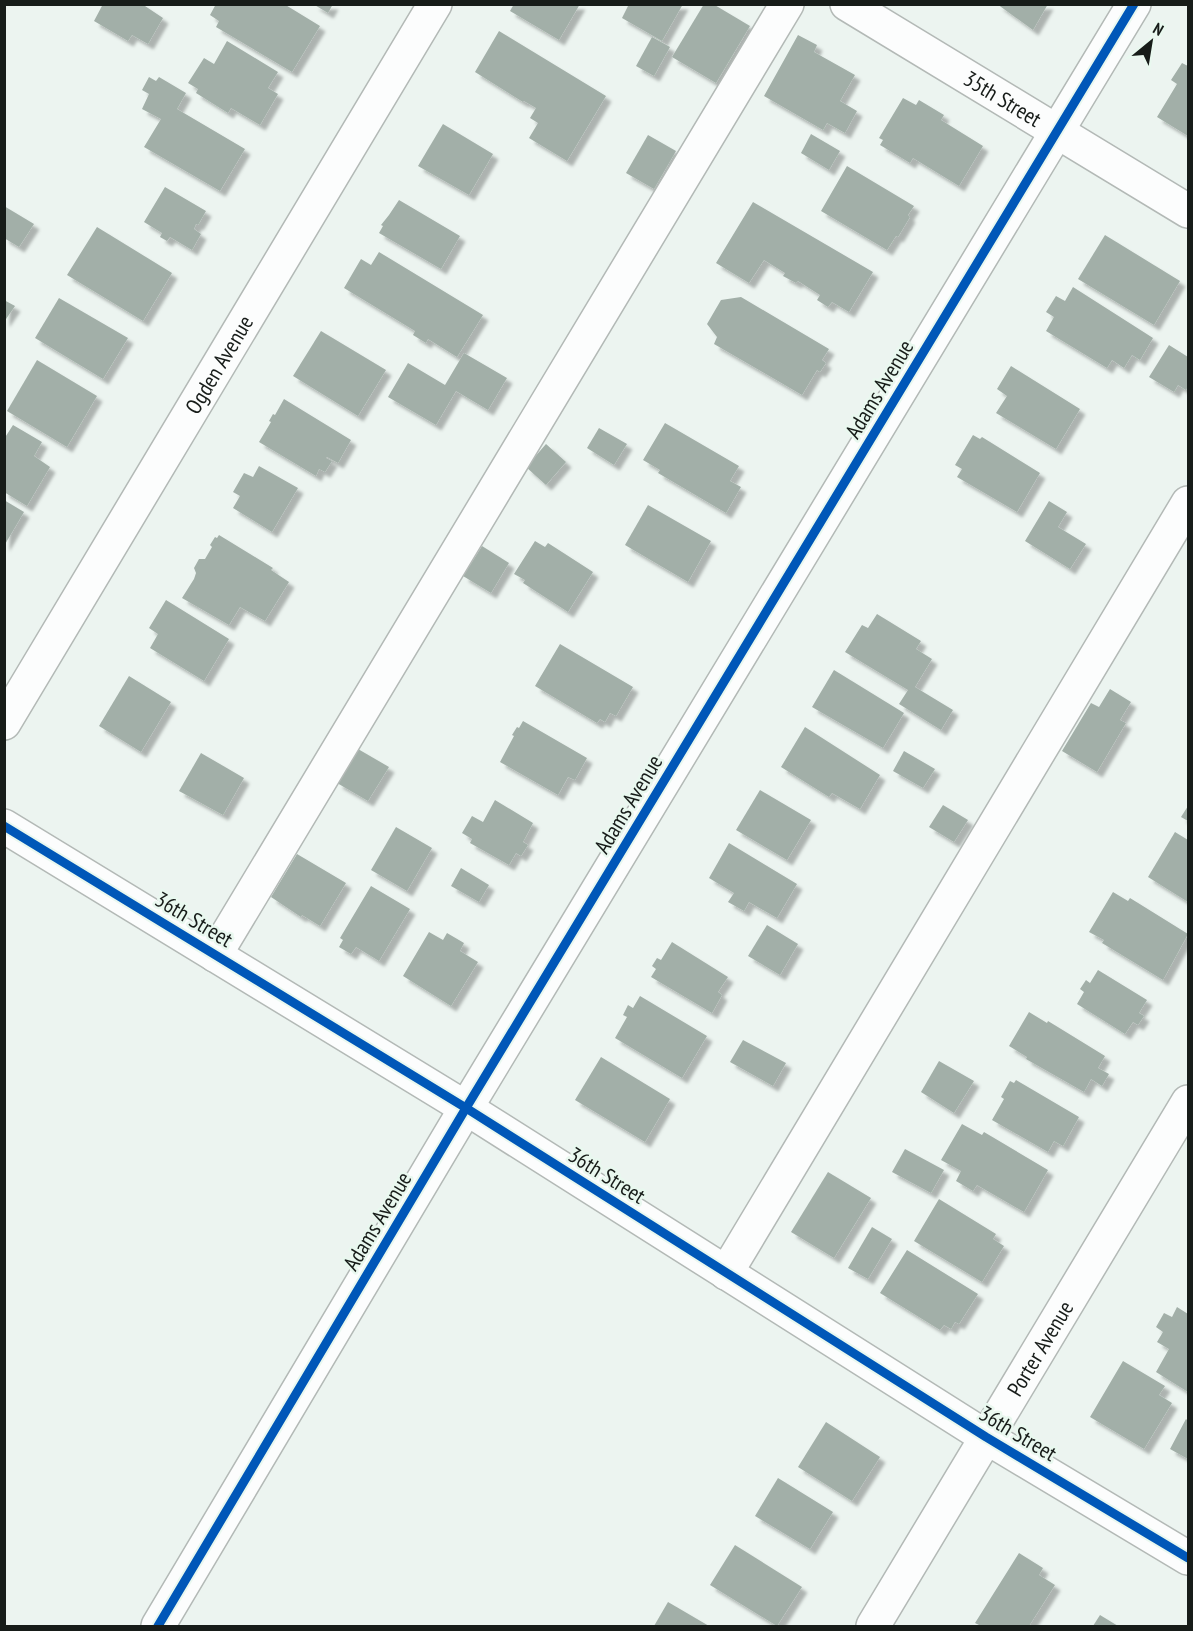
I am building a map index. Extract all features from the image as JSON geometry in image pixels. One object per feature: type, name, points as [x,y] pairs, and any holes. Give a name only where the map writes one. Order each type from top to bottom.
[{"type":"street","name":"Ogden Avenue","points":[[4,723],[435,4]]},
{"type":"street","points":[[215,955],[787,4]]},
{"type":"street","name":"35th Street","points":[[848,4],[1188,211]]},
{"type":"street","name":"Adams Avenue","points":[[158,1626],[466,1108],[1134,4]]},
{"type":"street","points":[[726,1273],[1188,503]]},
{"type":"street","name":"36th Street","points":[[4,826],[466,1108],[986,1437],[1188,1558]]},
{"type":"street","name":"Porter Avenue","points":[[873,1626],[1188,1102]]},
{"type":"building","points":[[103,4],[142,4],[163,18],[148,44],[132,35],[128,41],[94,21]]},
{"type":"building","points":[[216,4],[284,4],[320,26],[292,72],[216,27],[219,21],[210,15]]},
{"type":"building","points":[[313,4],[333,4],[328,13]]},
{"type":"building","points":[[514,4],[580,4],[559,40],[510,11]]},
{"type":"building","points":[[629,4],[683,4],[662,41],[622,18]]},
{"type":"building","points":[[704,4],[713,4],[750,26],[716,83],[672,57]]},
{"type":"building","points":[[997,4],[1048,4],[1033,30]]},
{"type":"building","points":[[499,31],[606,96],[567,161],[529,138],[538,123],[530,118],[536,108],[475,72]]},
{"type":"building","points":[[798,35],[817,45],[814,52],[855,75],[840,101],[857,111],[845,133],[827,123],[823,130],[764,96]]},
{"type":"building","points":[[652,37],[670,47],[654,76],[636,66]]},
{"type":"building","points":[[227,41],[278,72],[268,88],[278,94],[260,125],[231,108],[228,113],[196,93],[198,89],[188,83],[204,58],[214,64]]},
{"type":"building","points":[[1182,63],[1188,66],[1188,136],[1157,117],[1177,84],[1171,80]]},
{"type":"building","points":[[149,77],[156,81],[159,77],[186,93],[177,109],[245,149],[220,191],[144,147],[161,119],[142,109],[149,94],[142,90]]},
{"type":"building","points":[[903,98],[916,105],[919,100],[944,115],[941,120],[983,146],[959,186],[913,158],[910,163],[880,145],[883,140],[879,138]]},
{"type":"building","points":[[443,124],[493,154],[469,195],[418,166]]},
{"type":"building","points":[[811,134],[840,151],[829,170],[801,153]]},
{"type":"building","points":[[648,135],[676,151],[654,189],[626,173]]},
{"type":"building","points":[[847,166],[914,206],[898,237],[896,236],[887,250],[821,211]]},
{"type":"building","points":[[165,187],[206,211],[194,229],[201,234],[192,250],[170,237],[167,241],[160,237],[162,233],[144,222]]},
{"type":"building","points":[[399,200],[460,236],[441,269],[379,233],[383,226],[381,225]]},
{"type":"building","points":[[753,202],[873,272],[849,312],[832,302],[828,307],[817,300],[820,295],[798,281],[796,283],[783,276],[785,273],[764,260],[749,283],[716,263]]},
{"type":"building","points":[[4,206],[34,224],[19,247],[4,238]]},
{"type":"building","points":[[97,227],[172,273],[143,321],[67,275]]},
{"type":"building","points":[[1105,235],[1180,281],[1154,325],[1078,279]]},
{"type":"building","points":[[379,252],[483,315],[457,357],[428,339],[426,343],[413,335],[415,331],[344,288],[361,259],[371,265]]},
{"type":"building","points":[[1073,287],[1153,338],[1140,360],[1132,355],[1124,368],[1112,360],[1107,368],[1046,331],[1054,317],[1046,312],[1056,296],[1065,301]]},
{"type":"building","points":[[741,297],[829,349],[822,360],[826,363],[820,372],[817,370],[802,395],[714,344],[717,337],[707,324],[721,300]]},
{"type":"building","points":[[59,298],[128,338],[103,379],[35,338]]},
{"type":"building","points":[[4,300],[15,306],[4,322]]},
{"type":"building","points":[[321,331],[386,370],[358,416],[293,376]]},
{"type":"building","points":[[1169,345],[1188,357],[1186,390],[1178,385],[1174,392],[1149,377]]},
{"type":"building","points":[[464,353],[507,378],[488,410],[456,391],[436,425],[388,397],[408,363],[445,385]]},
{"type":"building","points":[[37,360],[97,396],[67,447],[7,411]]},
{"type":"building","points":[[1011,366],[1080,409],[1056,449],[996,413],[1007,396],[997,389]]},
{"type":"building","points":[[284,399],[351,440],[338,463],[327,457],[332,461],[325,472],[319,469],[316,476],[259,442],[273,414],[275,415]]},
{"type":"building","points":[[665,423],[739,466],[730,481],[741,487],[726,513],[658,473],[660,470],[643,460]]},
{"type":"building","points":[[13,425],[42,442],[34,456],[50,467],[27,506],[4,492],[4,439]]},
{"type":"building","points":[[599,428],[627,444],[614,465],[587,448]]},
{"type":"building","points":[[973,435],[980,439],[982,437],[1040,473],[1017,512],[957,477],[962,469],[955,465]]},
{"type":"building","points":[[546,444],[566,462],[546,485],[526,467]]},
{"type":"building","points":[[259,466],[298,488],[272,532],[233,508],[240,496],[233,492],[244,473],[253,477]]},
{"type":"building","points":[[4,500],[24,512],[4,546]]},
{"type":"building","points":[[1049,501],[1067,512],[1058,527],[1086,544],[1070,569],[1025,541]]},
{"type":"building","points":[[648,505],[711,541],[688,582],[625,545]]},
{"type":"building","points":[[219,535],[273,568],[271,570],[289,582],[265,621],[240,607],[229,625],[182,598],[194,579],[196,573],[194,568],[199,559],[205,559],[212,547],[210,545]]},
{"type":"building","points":[[535,541],[545,547],[548,543],[593,572],[568,612],[523,583],[525,580],[514,574]]},
{"type":"building","points":[[482,546],[509,563],[491,593],[463,576]]},
{"type":"building","points":[[166,600],[229,639],[204,681],[150,648],[158,634],[149,628]]},
{"type":"building","points":[[877,614],[921,641],[916,649],[932,659],[915,687],[953,710],[941,730],[899,704],[908,690],[845,652],[862,625],[868,628]]},
{"type":"building","points":[[560,644],[633,687],[616,716],[610,713],[605,722],[600,719],[597,723],[535,686]]},
{"type":"building","points":[[834,670],[904,713],[883,748],[812,707]]},
{"type":"building","points":[[129,676],[171,702],[141,752],[99,726]]},
{"type":"building","points":[[1110,689],[1131,702],[1120,720],[1126,723],[1097,772],[1062,751],[1091,703],[1099,707]]},
{"type":"building","points":[[523,721],[587,758],[575,780],[568,777],[558,795],[500,762],[514,736],[512,735]]},
{"type":"building","points":[[805,727],[880,775],[860,809],[832,793],[829,797],[781,767]]},
{"type":"building","points":[[358,749],[389,767],[368,801],[337,783]]},
{"type":"building","points":[[904,751],[935,769],[923,788],[893,771]]},
{"type":"building","points":[[201,753],[244,778],[223,815],[179,791]]},
{"type":"building","points":[[760,790],[811,820],[787,860],[736,830]]},
{"type":"building","points":[[495,800],[533,823],[523,842],[528,845],[521,856],[516,853],[509,865],[470,843],[472,839],[462,833],[472,816],[483,822]]},
{"type":"building","points":[[943,805],[968,820],[954,842],[929,827]]},
{"type":"building","points":[[1188,806],[1188,821],[1181,817]]},
{"type":"building","points":[[396,827],[432,848],[407,891],[371,870]]},
{"type":"building","points":[[1175,832],[1188,840],[1188,902],[1148,877]]},
{"type":"building","points":[[729,843],[797,884],[777,918],[749,902],[744,911],[728,902],[734,893],[709,878]]},
{"type":"building","points":[[297,854],[346,883],[320,926],[302,915],[301,917],[271,897]]},
{"type":"building","points":[[461,868],[489,885],[479,902],[451,886]]},
{"type":"building","points":[[371,886],[410,909],[379,961],[356,947],[351,954],[339,947],[343,940],[340,938]]},
{"type":"building","points":[[1113,892],[1128,901],[1130,898],[1188,934],[1163,980],[1102,943],[1104,940],[1089,932]]},
{"type":"building","points":[[767,925],[798,944],[780,975],[748,956]]},
{"type":"building","points":[[429,932],[443,940],[447,933],[464,943],[460,951],[478,962],[451,1006],[403,976]]},
{"type":"building","points":[[672,942],[728,977],[718,992],[722,995],[712,1013],[651,977],[656,969],[652,966],[657,958],[661,960]]},
{"type":"building","points":[[1098,970],[1147,1000],[1139,1013],[1144,1016],[1138,1025],[1133,1022],[1125,1034],[1077,1004],[1084,992],[1080,989],[1086,980],[1090,983]]},
{"type":"building","points":[[640,996],[707,1036],[682,1078],[615,1038],[627,1017],[623,1015],[628,1005],[633,1008]]},
{"type":"building","points":[[1029,1012],[1105,1056],[1098,1068],[1109,1074],[1102,1086],[1091,1079],[1084,1092],[1026,1059],[1027,1057],[1009,1046]]},
{"type":"building","points":[[743,1040],[786,1063],[773,1086],[730,1062]]},
{"type":"building","points":[[601,1057],[670,1099],[645,1142],[575,1100]]},
{"type":"building","points":[[939,1061],[974,1081],[954,1113],[921,1092]]},
{"type":"building","points":[[1016,1080],[1079,1117],[1063,1146],[1054,1141],[1048,1152],[992,1120],[1004,1099],[1001,1097],[1010,1081],[1014,1083]]},
{"type":"building","points":[[962,1124],[982,1135],[984,1132],[1048,1170],[1024,1212],[977,1185],[973,1191],[956,1181],[961,1171],[941,1160]]},
{"type":"building","points":[[905,1149],[944,1170],[931,1193],[892,1172]]},
{"type":"building","points":[[828,1172],[871,1198],[834,1258],[791,1232]]},
{"type":"building","points":[[939,1199],[996,1234],[993,1239],[1004,1246],[982,1282],[914,1241]]},
{"type":"building","points":[[872,1227],[892,1239],[868,1279],[848,1268]]},
{"type":"building","points":[[907,1250],[978,1294],[959,1324],[955,1322],[951,1329],[944,1325],[940,1330],[880,1293]]},
{"type":"building","points":[[1177,1307],[1188,1314],[1188,1392],[1156,1372],[1169,1349],[1157,1342],[1163,1332],[1156,1327],[1164,1313],[1172,1317]]},
{"type":"building","points":[[1123,1361],[1165,1386],[1159,1395],[1172,1403],[1144,1449],[1090,1417]]},
{"type":"building","points":[[1186,1419],[1188,1421],[1188,1459],[1170,1449]]},
{"type":"building","points":[[826,1422],[880,1457],[852,1501],[798,1467]]},
{"type":"building","points":[[778,1478],[833,1512],[810,1549],[755,1516]]},
{"type":"building","points":[[735,1545],[802,1587],[777,1626],[710,1585]]},
{"type":"building","points":[[1019,1553],[1043,1568],[1039,1575],[1055,1585],[1029,1626],[981,1626],[975,1623]]},
{"type":"building","points":[[668,1602],[709,1626],[654,1626]]},
{"type":"building","points":[[1100,1615],[1118,1626],[1093,1626]]},
{"type":"cycle path","points":[[158,1626],[466,1108],[1134,4]]},
{"type":"cycle path","points":[[4,826],[466,1108],[986,1437],[1188,1558]]}]
